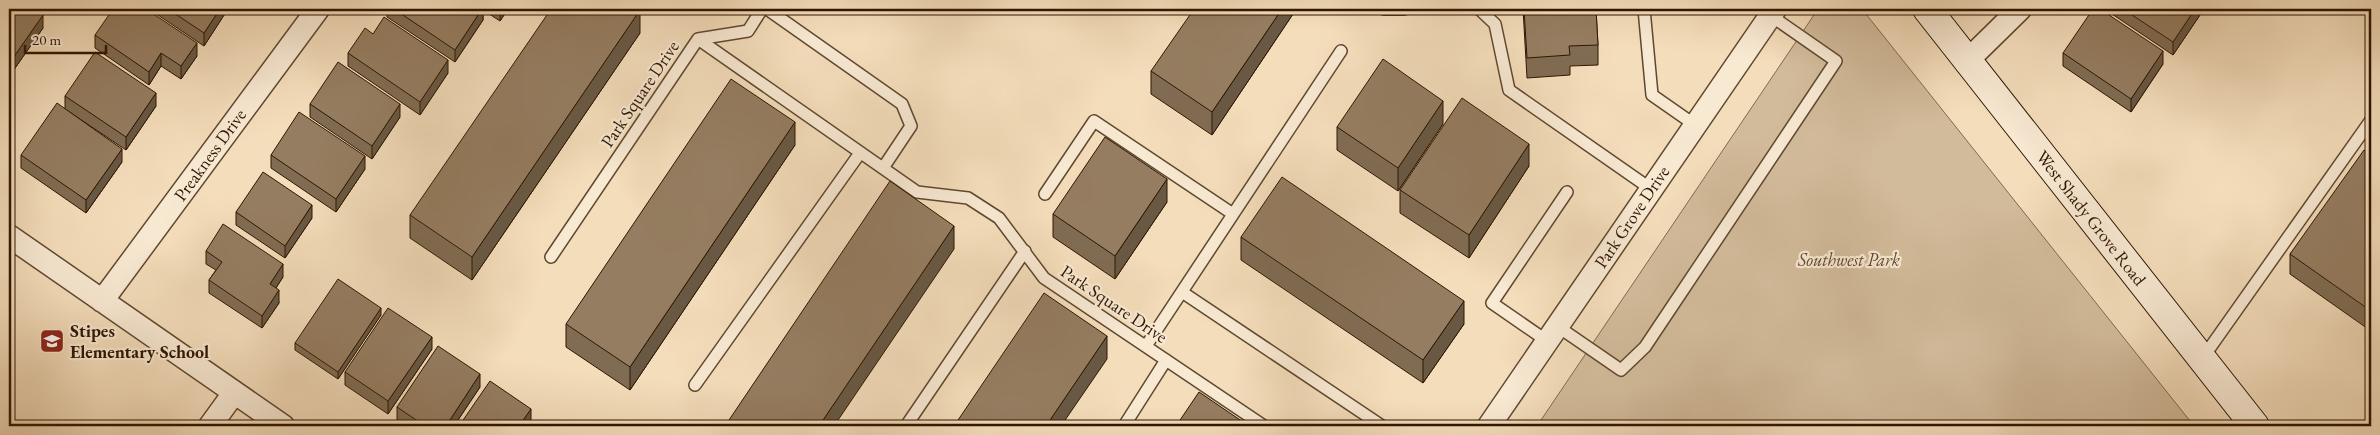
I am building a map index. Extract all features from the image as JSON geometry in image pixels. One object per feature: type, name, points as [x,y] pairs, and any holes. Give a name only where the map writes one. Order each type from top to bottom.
[{"type":"main road","name":"West Shady Grove Road","points":[[1926,9],[2255,426]]},
{"type":"street","name":"Preakness Drive","points":[[102,301],[318,9]]},
{"type":"street","points":[[1967,61],[2020,9]]},
{"type":"street","name":"Park Grove Drive","points":[[1489,426],[1695,125],[1769,11]]},
{"type":"street","points":[[9,236],[283,426]]},
{"type":"street","points":[[210,426],[234,392]]},
{"type":"lane","points":[[698,39],[748,31],[762,9]]},
{"type":"lane","points":[[766,9],[902,104],[911,126],[883,168]]},
{"type":"lane","points":[[1384,9],[1404,9]]},
{"type":"lane","points":[[1479,9],[1495,24],[1509,90],[1651,189]]},
{"type":"lane","points":[[1644,9],[1652,95],[1695,125]]},
{"type":"lane","points":[[1567,192],[1492,303],[1621,370],[1644,347],[1836,61],[1769,11]]},
{"type":"lane","name":"Park Square Drive","points":[[551,257],[698,39],[916,192],[968,198],[999,218],[1044,278],[1264,426]]},
{"type":"lane","points":[[1146,346],[1341,51]]},
{"type":"lane","points":[[2202,360],[2371,120]]},
{"type":"lane","points":[[1045,194],[1094,121],[1234,214]]},
{"type":"lane","points":[[695,385],[860,153]]},
{"type":"lane","points":[[906,426],[1025,251]]},
{"type":"lane","points":[[1182,292],[1382,426]]},
{"type":"lane","name":"Park Square Drive","points":[[1124,426],[1166,360]]},
{"type":"green space","name":"Southwest Park","points":[[1818,9],[1862,9],[2194,426],[1537,426]]},
{"type":"building","points":[[9,9],[34,9],[43,15],[13,58],[9,55]]},
{"type":"building","points":[[113,9],[146,9],[197,43],[181,66],[161,53],[149,72],[95,35]]},
{"type":"building","points":[[168,9],[220,9],[204,33]]},
{"type":"building","points":[[394,9],[482,9],[455,50]]},
{"type":"building","points":[[551,9],[640,10],[472,257],[410,215]]},
{"type":"building","points":[[1194,9],[1282,9],[1212,112],[1151,71]]},
{"type":"building","points":[[1524,9],[1596,9],[1598,45],[1569,46],[1570,55],[1527,58]]},
{"type":"building","points":[[2093,9],[2100,9],[2163,51],[2131,99],[2063,53]]},
{"type":"building","points":[[2123,9],[2195,9],[2173,42]]},
{"type":"building","points":[[384,17],[448,60],[420,102],[348,53],[365,28],[373,34]]},
{"type":"building","points":[[95,52],[156,93],[126,137],[65,96]]},
{"type":"building","points":[[1383,59],[1443,101],[1398,168],[1337,127]]},
{"type":"building","points":[[338,62],[400,104],[372,146],[310,104]]},
{"type":"building","points":[[731,79],[795,122],[630,367],[566,324]]},
{"type":"building","points":[[1462,98],[1529,144],[1469,235],[1400,190]]},
{"type":"building","points":[[57,103],[122,149],[86,200],[21,155]]},
{"type":"building","points":[[299,112],[365,156],[336,199],[271,155]]},
{"type":"building","points":[[1105,137],[1167,179],[1115,256],[1053,214]]},
{"type":"building","points":[[2364,150],[2371,155],[2371,311],[2290,254]]},
{"type":"building","points":[[263,172],[312,205],[285,246],[236,212]]},
{"type":"building","points":[[1282,177],[1464,301],[1423,360],[1241,237]]},
{"type":"building","points":[[890,181],[954,226],[819,426],[725,426]]},
{"type":"building","points":[[223,224],[283,264],[270,284],[279,290],[262,316],[209,280],[222,262],[206,251]]},
{"type":"building","points":[[338,279],[381,308],[338,372],[295,343]]},
{"type":"building","points":[[1044,293],[1107,336],[1046,426],[954,426]]},
{"type":"building","points":[[388,308],[432,337],[388,401],[345,372]]},
{"type":"building","points":[[438,346],[480,374],[446,426],[425,426],[397,407]]},
{"type":"building","points":[[490,381],[531,409],[519,426],[459,426]]},
{"type":"building","points":[[1199,392],[1249,426],[1176,426]]},
{"type":"building","points":[[538,420],[547,426],[534,426]]},
{"type":"building","points":[[1958,423],[1959,426],[1947,426]]},
{"type":"place","name":"Stipes Elementary School","points":[[52,341]]}]
